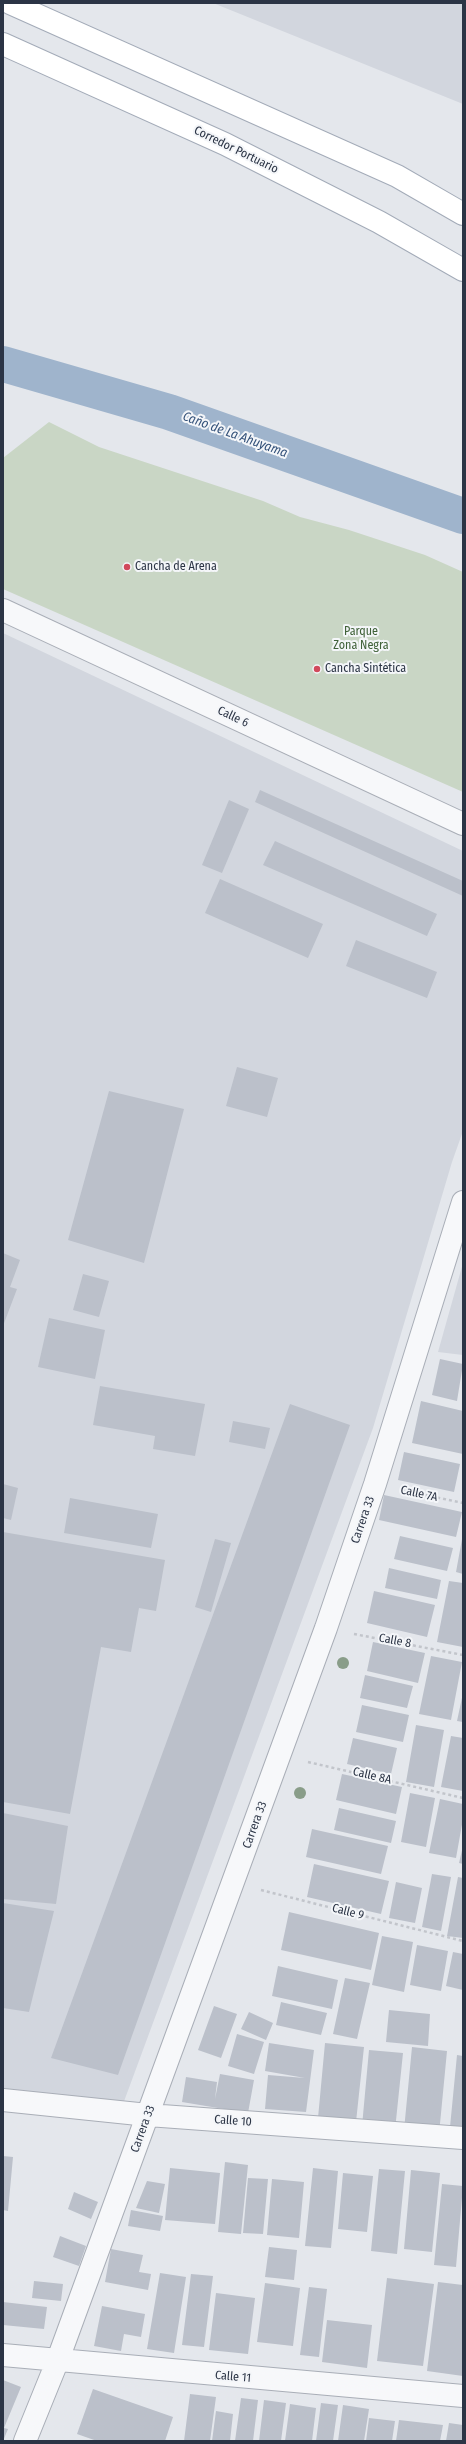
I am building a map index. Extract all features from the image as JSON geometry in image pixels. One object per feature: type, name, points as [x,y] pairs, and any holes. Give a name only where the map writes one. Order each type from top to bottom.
[{"type":"main road","points":[[10,3],[397,176],[463,214]]},
{"type":"main road","name":"Corredor Portuario","points":[[3,44],[225,144],[379,222],[463,270]]},
{"type":"street","name":"Calle 6","points":[[3,610],[463,824]]},
{"type":"street","name":"Carrera 33","points":[[25,2441],[57,2362],[281,1755],[326,1628],[457,1236],[463,1202]]},
{"type":"street","name":"Calle 10","points":[[3,2100],[148,2115],[463,2138]]},
{"type":"street","name":"Calle 11","points":[[3,2355],[57,2362],[463,2396]]},
{"type":"path","name":"Calle 7A","points":[[375,1484],[463,1503]]},
{"type":"path","name":"Calle 8","points":[[326,1628],[463,1655]]},
{"type":"path","name":"Calle 8A","points":[[281,1755],[463,1798]]},
{"type":"path","name":"Calle 9","points":[[233,1883],[463,1941]]},
{"type":"shaded area","points":[[213,3],[463,3],[463,104]]},
{"type":"shaded area","points":[[3,633],[463,851],[463,1131],[452,1162],[373,1428],[123,2104],[3,2091]]},
{"type":"shaded area","points":[[463,1263],[463,1355],[438,1352]]},
{"type":"green space","name":"Parque Zona Negra","points":[[49,422],[99,447],[263,501],[300,517],[349,530],[425,555],[463,572],[463,792],[3,589],[3,458]]},
{"type":"building","points":[[260,790],[463,881],[463,896],[255,802]]},
{"type":"building","points":[[229,800],[249,809],[222,873],[202,865]]},
{"type":"building","points":[[275,841],[437,914],[427,936],[263,865]]},
{"type":"building","points":[[220,879],[323,924],[308,958],[205,913]]},
{"type":"building","points":[[356,940],[437,972],[427,998],[346,966]]},
{"type":"building","points":[[237,1067],[278,1078],[267,1117],[226,1106]]},
{"type":"building","points":[[109,1091],[184,1109],[144,1263],[68,1240]]},
{"type":"building","points":[[3,1253],[20,1260],[10,1287],[17,1289],[3,1326]]},
{"type":"building","points":[[83,1274],[109,1281],[99,1317],[73,1310]]},
{"type":"building","points":[[49,1318],[105,1330],[95,1379],[38,1367]]},
{"type":"building","points":[[440,1359],[463,1364],[457,1401],[432,1395]]},
{"type":"building","points":[[100,1386],[205,1404],[195,1456],[153,1449],[155,1436],[93,1425]]},
{"type":"building","points":[[421,1401],[463,1411],[463,1454],[412,1443]]},
{"type":"building","points":[[290,1404],[350,1425],[118,2075],[51,2058]]},
{"type":"building","points":[[233,1421],[270,1428],[265,1449],[229,1442]]},
{"type":"building","points":[[404,1452],[460,1464],[454,1492],[398,1480]]},
{"type":"building","points":[[3,1484],[18,1488],[11,1520],[3,1518]]},
{"type":"building","points":[[384,1495],[462,1512],[456,1537],[379,1520]]},
{"type":"building","points":[[70,1498],[158,1514],[151,1548],[64,1533]]},
{"type":"building","points":[[3,1532],[165,1560],[156,1611],[139,1608],[131,1652],[101,1647],[70,1814],[3,1802]]},
{"type":"building","points":[[400,1536],[453,1548],[447,1571],[394,1559]]},
{"type":"building","points":[[215,1539],[231,1543],[211,1612],[195,1607]]},
{"type":"building","points":[[463,1539],[463,1574],[456,1572]]},
{"type":"building","points":[[389,1568],[441,1580],[437,1599],[385,1588]]},
{"type":"building","points":[[449,1581],[463,1583],[463,1647],[437,1642]]},
{"type":"building","points":[[374,1591],[435,1605],[427,1637],[367,1623]]},
{"type":"building","points":[[373,1642],[425,1653],[418,1683],[367,1671]]},
{"type":"building","points":[[431,1656],[462,1662],[451,1720],[419,1714]]},
{"type":"building","points":[[365,1675],[413,1686],[407,1708],[360,1698]]},
{"type":"building","points":[[463,1693],[463,1722],[457,1721]]},
{"type":"building","points":[[362,1705],[409,1715],[403,1742],[356,1732]]},
{"type":"building","points":[[416,1725],[444,1730],[434,1787],[406,1782]]},
{"type":"building","points":[[451,1736],[463,1738],[463,1791],[441,1787]]},
{"type":"building","points":[[353,1738],[397,1748],[391,1774],[347,1764]]},
{"type":"building","points":[[342,1774],[402,1787],[396,1814],[336,1800]]},
{"type":"building","points":[[410,1793],[435,1798],[426,1847],[401,1842]]},
{"type":"building","points":[[440,1799],[463,1804],[463,1819],[456,1858],[429,1853]]},
{"type":"building","points":[[339,1808],[396,1821],[391,1843],[334,1830]]},
{"type":"building","points":[[3,1813],[68,1826],[56,1904],[3,1899]]},
{"type":"building","points":[[312,1829],[388,1846],[381,1874],[306,1857]]},
{"type":"building","points":[[463,1846],[463,1864],[459,1863]]},
{"type":"building","points":[[314,1864],[389,1881],[381,1914],[307,1897]]},
{"type":"building","points":[[432,1874],[451,1877],[441,1931],[422,1927]]},
{"type":"building","points":[[458,1877],[463,1878],[463,1938],[447,1936]]},
{"type":"building","points":[[396,1882],[422,1888],[415,1923],[389,1918]]},
{"type":"building","points":[[3,1903],[54,1911],[29,2012],[3,2008]]},
{"type":"building","points":[[289,1912],[379,1933],[371,1970],[281,1950]]},
{"type":"building","points":[[382,1936],[413,1942],[404,1992],[372,1985]]},
{"type":"building","points":[[417,1945],[448,1951],[441,1991],[410,1985]]},
{"type":"building","points":[[453,1952],[463,1954],[463,1990],[446,1986]]},
{"type":"building","points":[[278,1966],[338,1980],[332,2009],[272,1996]]},
{"type":"building","points":[[345,1978],[370,1983],[357,2039],[333,2034]]},
{"type":"building","points":[[281,2002],[327,2013],[321,2035],[276,2025]]},
{"type":"building","points":[[214,2006],[237,2014],[221,2058],[198,2050]]},
{"type":"building","points":[[389,2010],[430,2014],[428,2046],[386,2042]]},
{"type":"building","points":[[249,2012],[273,2023],[266,2040],[241,2029]]},
{"type":"building","points":[[237,2034],[264,2042],[254,2074],[228,2066]]},
{"type":"building","points":[[269,2043],[314,2050],[306,2112],[265,2109],[268,2075],[305,2078],[265,2071]]},
{"type":"building","points":[[325,2043],[364,2047],[356,2122],[318,2118]]},
{"type":"building","points":[[412,2047],[447,2051],[439,2134],[404,2130]]},
{"type":"building","points":[[369,2050],[403,2053],[395,2130],[362,2126]]},
{"type":"building","points":[[457,2055],[463,2056],[463,2129],[450,2127]]},
{"type":"building","points":[[220,2074],[254,2080],[248,2113],[182,2102],[186,2077],[217,2082],[215,2099]]},
{"type":"building","points":[[3,2156],[13,2157],[8,2211],[3,2210]]},
{"type":"building","points":[[225,2162],[248,2165],[241,2234],[218,2232]]},
{"type":"building","points":[[170,2168],[220,2173],[215,2224],[165,2220]]},
{"type":"building","points":[[313,2168],[338,2171],[331,2248],[305,2246]]},
{"type":"building","points":[[379,2169],[405,2171],[397,2254],[371,2251]]},
{"type":"building","points":[[411,2170],[440,2173],[432,2252],[404,2249]]},
{"type":"building","points":[[343,2173],[373,2176],[367,2232],[338,2229]]},
{"type":"building","points":[[248,2178],[268,2179],[263,2234],[243,2233]]},
{"type":"building","points":[[272,2179],[304,2182],[299,2238],[267,2235]]},
{"type":"building","points":[[147,2181],[165,2184],[159,2213],[136,2208]]},
{"type":"building","points":[[442,2184],[463,2186],[456,2267],[434,2265]]},
{"type":"building","points":[[74,2192],[98,2202],[91,2219],[68,2209]]},
{"type":"building","points":[[131,2210],[163,2216],[160,2231],[128,2226]]},
{"type":"building","points":[[60,2236],[86,2246],[79,2266],[53,2257]]},
{"type":"building","points":[[269,2247],[297,2250],[294,2280],[265,2277]]},
{"type":"building","points":[[111,2249],[143,2255],[139,2272],[151,2274],[148,2290],[105,2282]]},
{"type":"building","points":[[160,2273],[186,2277],[174,2353],[147,2349]]},
{"type":"building","points":[[191,2274],[213,2276],[204,2347],[182,2345]]},
{"type":"building","points":[[387,2278],[434,2284],[423,2366],[377,2361]]},
{"type":"building","points":[[34,2281],[63,2284],[61,2301],[32,2298]]},
{"type":"building","points":[[438,2282],[463,2285],[463,2376],[427,2371]]},
{"type":"building","points":[[265,2283],[300,2288],[293,2346],[257,2342]]},
{"type":"building","points":[[309,2287],[327,2289],[319,2357],[300,2355]]},
{"type":"building","points":[[216,2293],[255,2298],[248,2354],[209,2350]]},
{"type":"building","points":[[3,2302],[47,2307],[44,2329],[3,2325]]},
{"type":"building","points":[[102,2306],[145,2314],[141,2337],[124,2334],[121,2351],[94,2346]]},
{"type":"building","points":[[327,2320],[372,2325],[367,2368],[322,2362]]},
{"type":"building","points":[[3,2380],[21,2387],[4,2428],[8,2429],[3,2441]]},
{"type":"building","points":[[93,2389],[173,2417],[165,2441],[97,2441],[77,2434]]},
{"type":"building","points":[[190,2394],[216,2397],[210,2441],[184,2441]]},
{"type":"building","points":[[241,2398],[258,2400],[253,2441],[235,2441]]},
{"type":"building","points":[[264,2400],[286,2403],[281,2441],[259,2441]]},
{"type":"building","points":[[321,2403],[338,2405],[333,2441],[316,2441]]},
{"type":"building","points":[[290,2404],[316,2408],[312,2441],[285,2441]]},
{"type":"building","points":[[343,2405],[369,2409],[364,2441],[338,2441]]},
{"type":"building","points":[[216,2411],[233,2414],[230,2441],[212,2441]]},
{"type":"building","points":[[369,2418],[395,2421],[392,2441],[366,2441]]},
{"type":"building","points":[[399,2420],[443,2425],[440,2441],[396,2441]]},
{"type":"building","points":[[449,2423],[463,2425],[463,2441],[446,2441]]},
{"type":"waterway","name":"Caño de La Ahuyama","points":[[3,364],[169,412],[463,516]]},
{"type":"place","name":"Cancha de Arena","points":[[127,567]]},
{"type":"place","name":"Cancha Sintética","points":[[317,669]]}]
